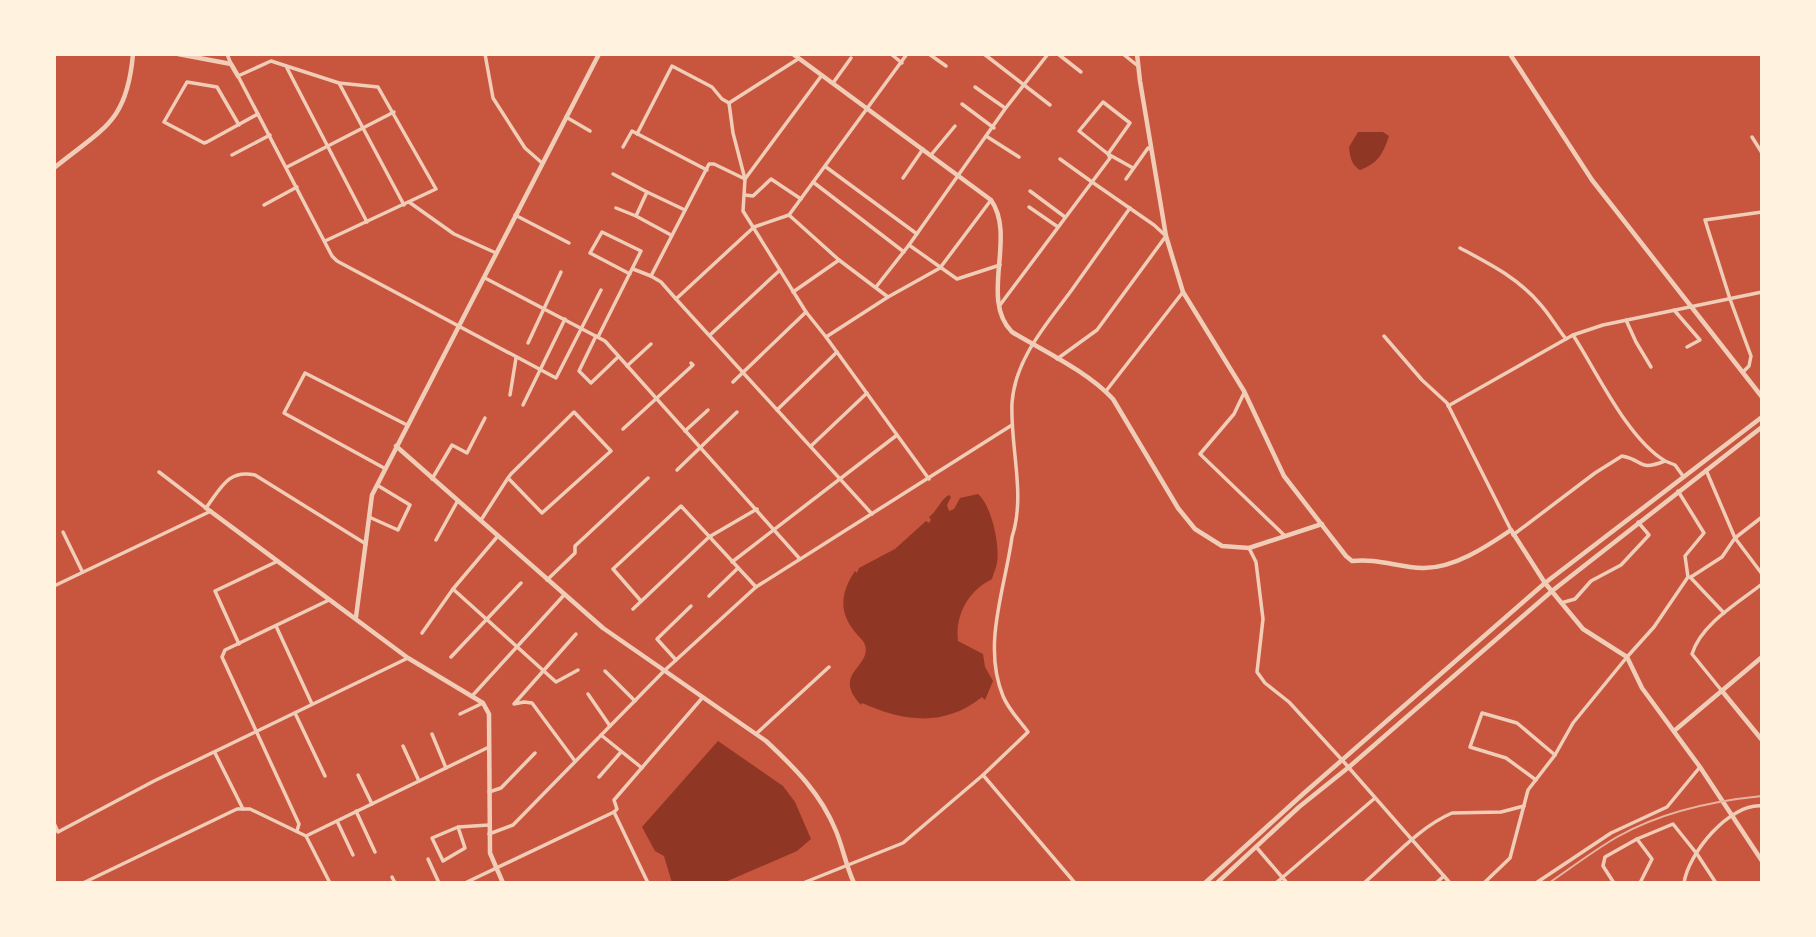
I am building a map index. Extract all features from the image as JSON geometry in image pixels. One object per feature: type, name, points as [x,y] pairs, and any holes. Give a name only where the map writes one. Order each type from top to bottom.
[{"type":"street","points":[[54,168],[103,130],[119,110],[131,81],[133,54]]},
{"type":"street","points":[[178,54],[231,64]]},
{"type":"street","points":[[228,54],[337,261],[556,378],[601,290]]},
{"type":"street","points":[[485,54],[493,98],[525,148],[542,163]]},
{"type":"street","points":[[356,617],[372,495],[599,54]]},
{"type":"street","points":[[793,54],[991,200],[997,208],[1000,223],[998,307],[1006,325],[1113,398],[1178,508],[1195,529],[1222,546],[1249,548],[1322,524]]},
{"type":"street","points":[[891,54],[902,63]]},
{"type":"street","points":[[676,299],[754,228],[789,215],[908,54]]},
{"type":"street","points":[[929,54],[946,66]]},
{"type":"street","points":[[984,54],[1050,105]]},
{"type":"street","points":[[876,288],[1048,54]]},
{"type":"street","points":[[1058,54],[1081,72]]},
{"type":"street","points":[[1123,54],[1138,66]]},
{"type":"street","points":[[1137,54],[1166,236],[1183,292],[1244,391],[1284,476],[1352,561],[1364,559],[1423,568],[1475,554],[1512,533],[1622,456],[1629,457],[1643,467],[1665,461]]},
{"type":"street","points":[[1510,54],[1592,180],[1762,397]]},
{"type":"street","points":[[833,83],[851,58]]},
{"type":"street","points":[[729,103],[799,59]]},
{"type":"street","points":[[238,76],[271,61],[339,83],[378,87],[436,189],[325,242]]},
{"type":"street","points":[[637,134],[672,66],[712,86],[722,99],[729,103]]},
{"type":"street","points":[[287,68],[367,222]]},
{"type":"street","points":[[745,179],[822,75]]},
{"type":"street","points":[[239,125],[217,87],[187,82],[164,122],[204,143],[239,125],[258,114]]},
{"type":"street","points":[[339,83],[404,205]]},
{"type":"street","points":[[975,87],[1005,109]]},
{"type":"street","points":[[1108,153],[1130,123],[1103,102],[1079,131],[1108,153],[1133,168]]},
{"type":"street","points":[[729,103],[733,133],[745,179],[743,211],[806,312],[929,479]]},
{"type":"street","points":[[962,104],[994,128]]},
{"type":"street","points":[[287,167],[394,112]]},
{"type":"street","points":[[566,117],[590,131]]},
{"type":"street","points":[[931,155],[955,126]]},
{"type":"street","points":[[622,147],[632,131],[707,170]]},
{"type":"street","points":[[232,155],[270,135]]},
{"type":"street","points":[[986,136],[1019,157]]},
{"type":"street","points":[[1752,137],[1762,153]]},
{"type":"street","points":[[1126,179],[1148,148],[1152,149]]},
{"type":"street","points":[[903,178],[923,149]]},
{"type":"street","points":[[998,307],[1110,158],[1108,153]]},
{"type":"street","points":[[1060,159],[1166,236]]},
{"type":"street","points":[[651,276],[709,164],[745,179]]},
{"type":"street","points":[[825,166],[917,234]]},
{"type":"street","points":[[613,174],[685,210]]},
{"type":"street","points":[[744,195],[753,196],[771,179],[801,199]]},
{"type":"street","points":[[813,183],[904,252]]},
{"type":"street","points":[[264,205],[297,187]]},
{"type":"street","points":[[1030,191],[1066,217]]},
{"type":"street","points":[[636,216],[647,192]]},
{"type":"street","points":[[826,337],[888,297],[940,268],[991,200]]},
{"type":"street","points":[[410,202],[454,234],[496,253]]},
{"type":"street","points":[[1029,207],[1058,227]]},
{"type":"street","points":[[616,208],[671,235]]},
{"type":"street","points":[[803,883],[903,843],[1028,732],[1004,700],[993,656],[996,625],[1016,523],[1017,489],[1012,401],[1016,381],[1032,344],[1130,208]]},
{"type":"street","points":[[1743,372],[1749,366],[1751,356],[1705,219],[1762,212]]},
{"type":"street","points":[[515,215],[569,243]]},
{"type":"street","points":[[789,215],[839,260],[888,297]]},
{"type":"street","points":[[618,357],[591,383],[579,371],[632,271],[641,251],[602,232],[590,253],[632,271],[651,276],[661,282],[872,514]]},
{"type":"street","points":[[1057,359],[1097,330],[1166,236]]},
{"type":"street","points":[[909,245],[957,279],[1000,265]]},
{"type":"street","points":[[1460,248],[1499,268],[1518,282],[1542,306],[1566,339]]},
{"type":"street","points":[[793,292],[839,260]]},
{"type":"street","points":[[709,336],[780,270]]},
{"type":"street","points":[[528,343],[561,272]]},
{"type":"street","points":[[484,277],[597,337],[627,366],[800,559]]},
{"type":"street","points":[[1106,391],[1183,292]]},
{"type":"street","points":[[1448,406],[1573,335],[1626,320],[1762,292]]},
{"type":"street","points":[[1674,310],[1700,340],[1688,347]]},
{"type":"street","points":[[733,382],[806,312]]},
{"type":"street","points":[[523,405],[565,319]]},
{"type":"street","points":[[1626,320],[1651,367]]},
{"type":"street","points":[[1573,335],[1632,430],[1655,454],[1675,465],[1683,476]]},
{"type":"street","points":[[1384,336],[1448,406],[1512,533],[1545,583],[1583,629],[1627,657],[1642,688],[1700,767],[1762,861]]},
{"type":"street","points":[[627,366],[651,344]]},
{"type":"street","points":[[777,410],[837,352]]},
{"type":"street","points":[[510,395],[516,358]]},
{"type":"street","points":[[623,429],[693,365],[691,363]]},
{"type":"street","points":[[384,468],[284,412],[305,373],[407,425]]},
{"type":"street","points":[[1244,391],[1234,414],[1200,454],[1284,536]]},
{"type":"street","points":[[811,446],[867,393]]},
{"type":"street","points":[[685,431],[708,410]]},
{"type":"street","points":[[480,522],[508,478],[575,412],[611,451],[542,513],[508,478]]},
{"type":"street","points":[[677,470],[737,412]]},
{"type":"street","points":[[1205,883],[1545,583],[1762,417]]},
{"type":"street","points":[[432,479],[452,445],[467,453],[485,418]]},
{"type":"street","points":[[489,834],[513,825],[664,671],[756,587],[1012,425]]},
{"type":"street","points":[[1217,883],[1299,807],[1552,591],[1762,426]]},
{"type":"street","points":[[732,562],[897,435]]},
{"type":"street","points":[[396,446],[496,537],[603,628],[756,734],[795,768],[820,798],[838,834],[845,864],[854,883]]},
{"type":"street","points":[[1706,470],[1735,538],[1762,574]]},
{"type":"street","points":[[159,472],[408,658],[483,703],[489,713],[489,853],[503,883]]},
{"type":"street","points":[[54,586],[209,509],[231,477],[243,472],[255,475],[366,544]]},
{"type":"street","points":[[547,580],[575,553],[575,546],[648,478]]},
{"type":"street","points":[[369,517],[398,530],[410,505],[377,485]]},
{"type":"street","points":[[1678,491],[1704,533],[1685,556],[1689,577],[1724,613]]},
{"type":"street","points":[[436,540],[457,502]]},
{"type":"street","points":[[641,601],[613,569],[681,506],[756,587]]},
{"type":"street","points":[[633,608],[709,537],[757,509]]},
{"type":"street","points":[[1485,883],[1510,858],[1528,790],[1555,755],[1573,723],[1654,628],[1689,577],[1722,557],[1735,538],[1762,517]]},
{"type":"street","points":[[1561,603],[1575,599],[1591,581],[1622,565],[1631,557],[1649,535],[1638,522]]},
{"type":"street","points":[[63,532],[83,571]]},
{"type":"street","points":[[422,633],[453,589],[496,537]]},
{"type":"street","points":[[1249,548],[1256,562],[1263,619],[1258,672],[1265,683],[1289,702],[1349,767],[1450,883]]},
{"type":"street","points":[[239,644],[215,592],[279,561]]},
{"type":"street","points":[[709,596],[738,568]]},
{"type":"street","points":[[451,657],[521,583]]},
{"type":"street","points":[[1762,584],[1724,613],[1696,640],[1692,654],[1762,740]]},
{"type":"street","points":[[453,589],[556,682],[578,670]]},
{"type":"street","points":[[473,695],[565,594]]},
{"type":"street","points":[[297,831],[299,824],[222,657],[225,650],[331,599]]},
{"type":"street","points":[[676,660],[657,639],[691,606]]},
{"type":"street","points":[[276,626],[312,704]]},
{"type":"street","points":[[576,634],[514,704],[532,703],[576,762]]},
{"type":"street","points":[[1674,731],[1762,657]]},
{"type":"street","points":[[54,823],[58,832],[154,781],[408,658]]},
{"type":"street","points":[[756,734],[829,667]]},
{"type":"street","points":[[606,671],[635,701]]},
{"type":"street","points":[[588,694],[610,726]]},
{"type":"street","points":[[465,883],[614,812],[617,809],[614,800],[703,697]]},
{"type":"street","points":[[460,714],[483,703]]},
{"type":"street","points":[[295,713],[325,776]]},
{"type":"street","points":[[1536,780],[1506,758],[1470,747],[1482,713],[1517,723],[1555,755]]},
{"type":"street","points":[[1756,734],[1762,729]]},
{"type":"street","points":[[432,734],[446,768]]},
{"type":"street","points":[[601,735],[642,768]]},
{"type":"street","points":[[403,746],[419,780]]},
{"type":"street","points":[[306,836],[489,747]]},
{"type":"street","points":[[599,777],[621,752]]},
{"type":"street","points":[[215,753],[243,809]]},
{"type":"street","points":[[489,792],[501,788],[535,753]]},
{"type":"street","points":[[1536,883],[1611,833],[1667,807],[1700,767]]},
{"type":"street","points":[[358,775],[372,803]]},
{"type":"street","points":[[982,775],[1075,883]]},
{"type":"street","points":[[1276,883],[1375,798]]},
{"type":"street","points":[[1684,883],[1686,868],[1714,828],[1752,805],[1762,806]]},
{"type":"street","points":[[1364,883],[1413,841],[1452,813],[1501,812],[1524,806]]},
{"type":"street","points":[[83,883],[237,809],[250,809],[306,836],[330,883]]},
{"type":"street","points":[[356,811],[374,852]]},
{"type":"street","points":[[614,812],[648,883]]},
{"type":"street","points":[[337,821],[353,855]]},
{"type":"street","points":[[1614,883],[1605,870],[1603,860],[1637,839],[1673,824],[1698,854],[1716,883]]},
{"type":"street","points":[[458,827],[465,848],[443,861],[432,838],[458,827],[489,825]]},
{"type":"street","points":[[1637,839],[1652,859],[1640,883]]},
{"type":"street","points":[[1257,848],[1287,883]]},
{"type":"street","points":[[428,859],[439,883]]},
{"type":"street","points":[[1436,883],[1444,876]]},
{"type":"street","points":[[391,877],[395,883]]},
{"type":"shaded area","points":[[1358,132],[1383,132],[1389,136],[1379,157],[1360,170],[1353,163],[1349,147]]},
{"type":"shaded area","points":[[978,494],[987,507],[994,527],[997,563],[992,579],[976,590],[961,613],[958,641],[983,654],[985,667],[993,681],[985,700],[982,697],[954,713],[924,718],[893,714],[862,703],[861,705],[850,686],[851,678],[866,653],[864,643],[850,624],[844,609],[844,594],[850,579],[859,568],[895,549],[926,521],[929,523],[929,517],[949,495],[949,511],[954,509],[960,498]]},
{"type":"shaded area","points":[[718,741],[783,786],[795,802],[811,839],[797,851],[723,883],[672,883],[664,856],[655,851],[642,827]]},
{"type":"railway","points":[[1549,883],[1608,842],[1651,821],[1706,805],[1762,796]]}]
